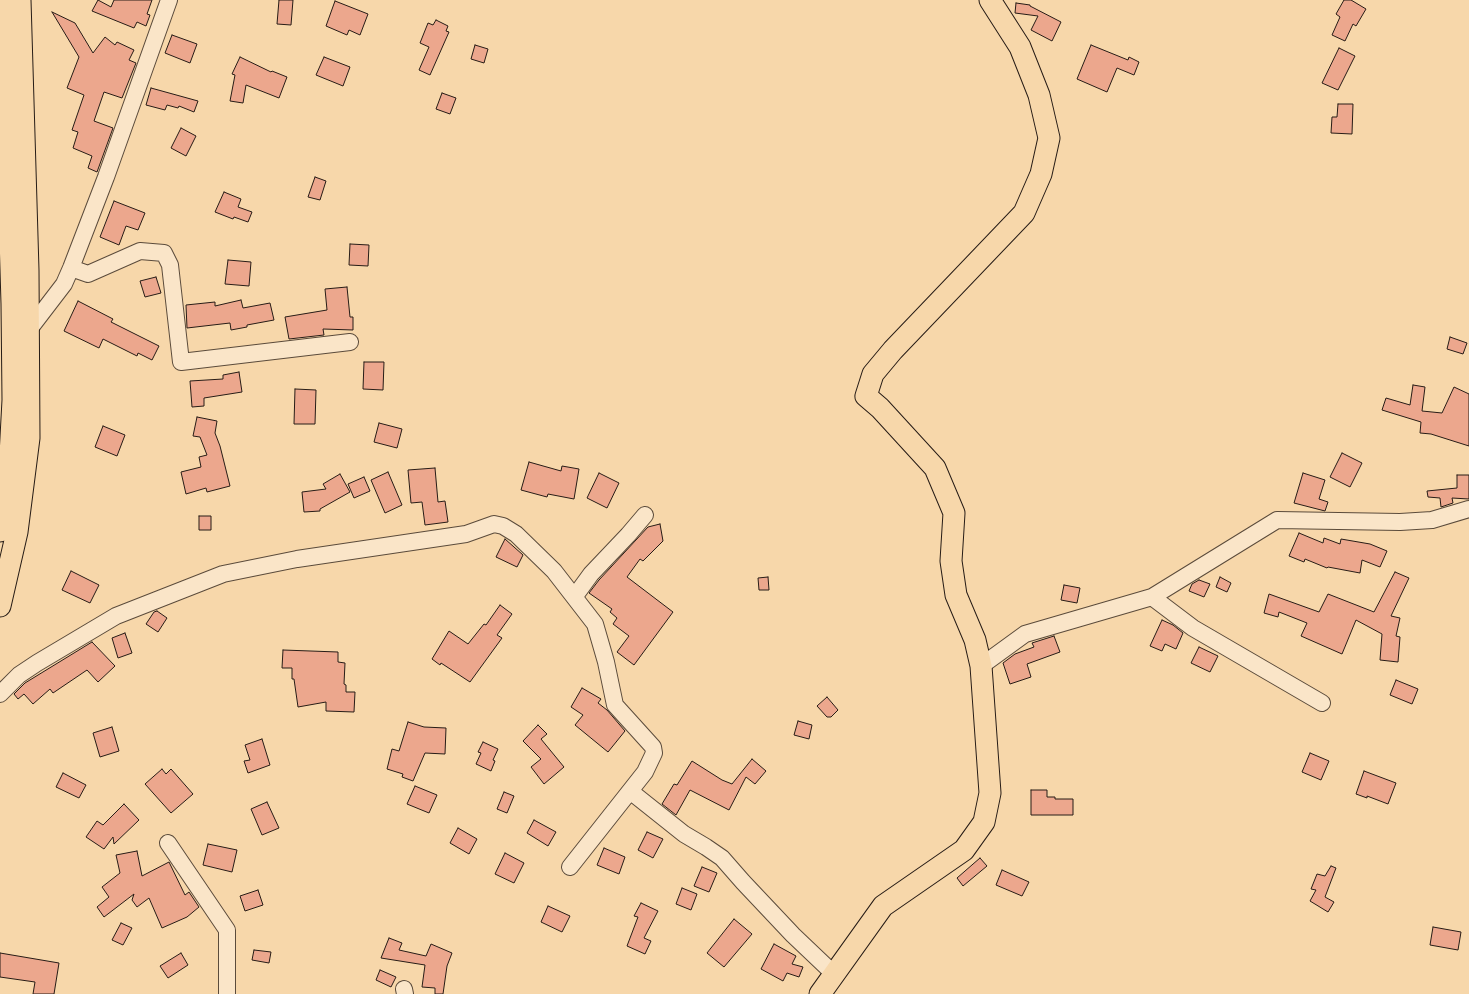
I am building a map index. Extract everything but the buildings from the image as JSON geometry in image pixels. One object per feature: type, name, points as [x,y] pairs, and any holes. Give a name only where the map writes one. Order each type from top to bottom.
[{"type":"main road","points":[[3,0],[5,234],[20,276]]},
{"type":"main road","points":[[0,531],[9,474],[13,400],[13,327],[20,276],[20,0]]},
{"type":"main road","points":[[820,994],[883,906],[964,850],[984,822],[990,793],[981,666],[975,640],[956,595],[951,561],[954,513],[935,468],[880,408],[866,396],[873,374],[893,350],[1024,213],[1041,174],[1048,138],[1039,95],[1020,47],[990,0]]},
{"type":"main road","points":[[0,606],[17,532],[28,447],[13,327]]},
{"type":"street","points":[[13,327],[64,284],[72,268],[120,140],[169,0]]},
{"type":"street","points":[[72,268],[88,274],[140,251],[164,253],[170,265],[181,362],[350,342]]},
{"type":"street","points":[[981,666],[1026,634],[1152,597],[1277,520],[1400,522],[1432,520],[1469,509]]},
{"type":"street","points":[[575,596],[591,574],[628,535],[644,514]]},
{"type":"street","points":[[0,694],[19,675],[116,616],[223,574],[297,559],[466,534],[494,524],[503,526],[516,534],[554,571],[595,624],[606,662],[615,706],[653,747],[654,753],[651,762],[570,867]]},
{"type":"street","points":[[1152,597],[1193,628],[1322,703]]},
{"type":"street","points":[[630,791],[684,834],[722,858],[793,935],[834,974]]},
{"type":"street","points":[[168,843],[227,930],[228,994]]}]
